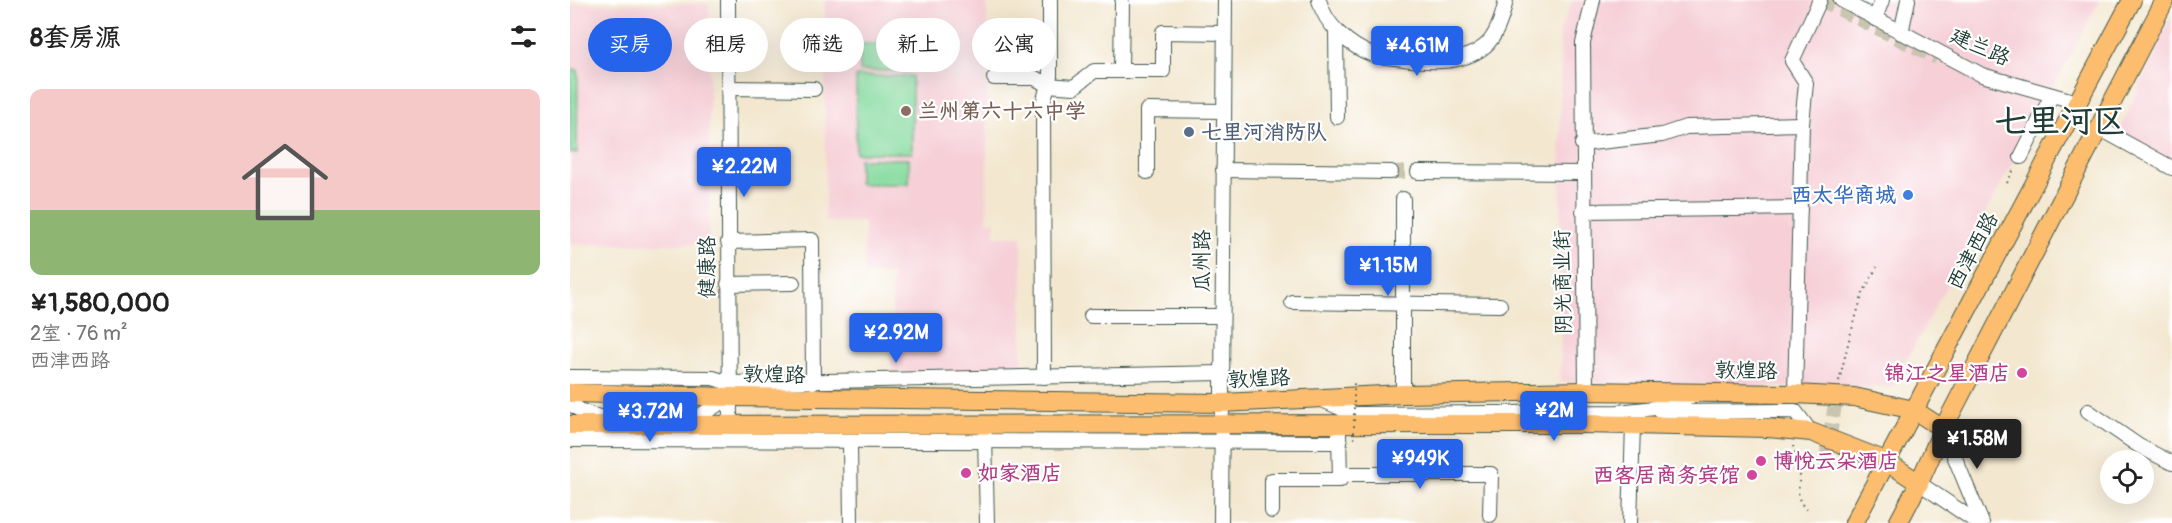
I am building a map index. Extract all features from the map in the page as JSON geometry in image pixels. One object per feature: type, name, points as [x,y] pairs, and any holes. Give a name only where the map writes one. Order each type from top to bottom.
[{"type":"main road","name":"西津西路","points":[[1854,523],[2132,0]]},
{"type":"main road","points":[[1898,523],[1943,429],[2098,128],[2166,6]]},
{"type":"main road","name":"敦煌路","points":[[570,393],[729,390],[1222,403],[1403,394],[1586,391],[1795,394],[1854,397],[1914,410],[1943,429]]},
{"type":"main road","name":"敦煌路","points":[[570,425],[730,425],[985,433],[1223,424],[1344,435],[1635,425],[1787,430],[1811,432],[1886,461],[1919,483]]},
{"type":"street","name":"健康路","points":[[728,0],[730,425]]},
{"type":"street","points":[[1044,377],[1043,104],[1050,76],[1050,0]]},
{"type":"street","name":"瓜州路","points":[[1221,523],[1225,0]]},
{"type":"street","points":[[1319,0],[1322,10],[1341,36],[1373,55],[1426,63],[1461,58],[1486,45],[1503,18],[1506,0]]},
{"type":"street","name":"阴光商业街","points":[[1586,391],[1582,173],[1583,43],[1593,0]]},
{"type":"street","points":[[1795,394],[1802,124],[1806,83],[1792,61],[1820,0]]},
{"type":"street","name":"建兰路","points":[[1840,0],[1982,75],[2077,102]]},
{"type":"street","points":[[1875,19],[1882,0]]},
{"type":"street","points":[[1901,33],[1908,0]]},
{"type":"street","points":[[1121,71],[1122,3]]},
{"type":"street","points":[[1336,30],[1337,117]]},
{"type":"street","points":[[994,78],[1035,78],[1047,85],[1074,87],[1094,71],[1163,71],[1163,32],[1224,33]]},
{"type":"street","points":[[728,88],[814,89]]},
{"type":"street","points":[[2021,157],[2052,95]]},
{"type":"street","points":[[1147,172],[1147,110],[1223,111]]},
{"type":"street","points":[[1582,144],[1662,135],[1686,127],[1802,124]]},
{"type":"street","points":[[2098,128],[2172,168]]},
{"type":"street","points":[[1223,170],[1391,171]]},
{"type":"street","points":[[1418,172],[1582,173]]},
{"type":"street","points":[[1403,199],[1403,394]]},
{"type":"street","points":[[1583,211],[1800,208]]},
{"type":"street","points":[[728,242],[812,240],[813,382]]},
{"type":"street","points":[[728,284],[793,284]]},
{"type":"street","points":[[1292,302],[1500,305]]},
{"type":"street","points":[[1091,316],[1222,316]]},
{"type":"street","points":[[570,404],[584,414],[602,418],[696,418],[729,390],[813,382],[1222,373]]},
{"type":"street","points":[[570,377],[713,378],[729,390]]},
{"type":"street","points":[[1319,398],[1354,414],[1618,412],[1665,407],[1701,393]]},
{"type":"street","points":[[1630,523],[1635,425],[1672,412],[1795,411],[1811,432]]},
{"type":"street","points":[[2088,411],[2139,446],[2172,463]]},
{"type":"street","points":[[570,414],[596,425]]},
{"type":"street","points":[[1943,429],[1980,523]]},
{"type":"street","points":[[985,433],[987,523]]},
{"type":"street","points":[[570,440],[850,442],[985,433],[1222,443],[1344,435],[1340,480],[1272,480],[1272,511]]},
{"type":"street","points":[[850,442],[851,523]]},
{"type":"street","points":[[1340,474],[1491,474],[1490,515]]},
{"type":"street","points":[[1919,483],[1980,523]]},
{"type":"path","points":[[2007,183],[2021,157]]},
{"type":"path","points":[[1838,387],[1863,292],[1877,267]]},
{"type":"path","points":[[1344,435],[1354,414],[1354,383]]},
{"type":"path","points":[[1787,430],[1800,468],[1797,488],[1803,506],[1808,510]]},
{"type":"shaded area","name":"兰州第六十六中学","points":[[825,0],[987,0],[987,18],[972,18],[972,72],[987,72],[987,221],[995,221],[995,236],[1022,236],[1022,372],[892,372],[892,274],[864,274],[864,222],[825,222],[825,72],[864,72],[864,18],[825,18]]},
{"type":"shaded area","points":[[1573,0],[2100,0],[1892,387],[1787,387],[1561,382],[1560,30]]},
{"type":"shaded area","points":[[570,4],[709,4],[709,18],[684,18],[684,72],[709,72],[709,244],[570,244]]},
{"type":"shaded area","points":[[2172,14],[2172,162],[2119,131]]},
{"type":"green space","points":[[864,44],[876,44],[876,71],[864,71]]},
{"type":"green space","points":[[570,70],[578,70],[577,153],[570,153]]},
{"type":"green space","points":[[856,76],[912,76],[912,153],[856,153]]},
{"type":"green space","points":[[859,159],[909,159],[909,184],[859,184]]},
{"type":"tunnel","points":[[1821,0],[1937,58]]},
{"type":"tunnel","points":[[1391,172],[1418,172]]},
{"type":"tunnel","points":[[1826,458],[1838,387]]},
{"type":"place","name":"兰州第六十六中学","points":[[906,111]]},
{"type":"place","name":"七里河消防队","points":[[1189,132]]},
{"type":"place","name":"西太华商城","points":[[1908,195]]},
{"type":"place","name":"锦江之星酒店","points":[[2022,373]]},
{"type":"place","name":"博悦云朵酒店","points":[[1761,461]]},
{"type":"place","name":"如家酒店","points":[[966,473]]},
{"type":"place","name":"西客居商务宾馆","points":[[1752,475]]},
{"type":"district","name":"七里河区","points":[[2060,121]]}]
